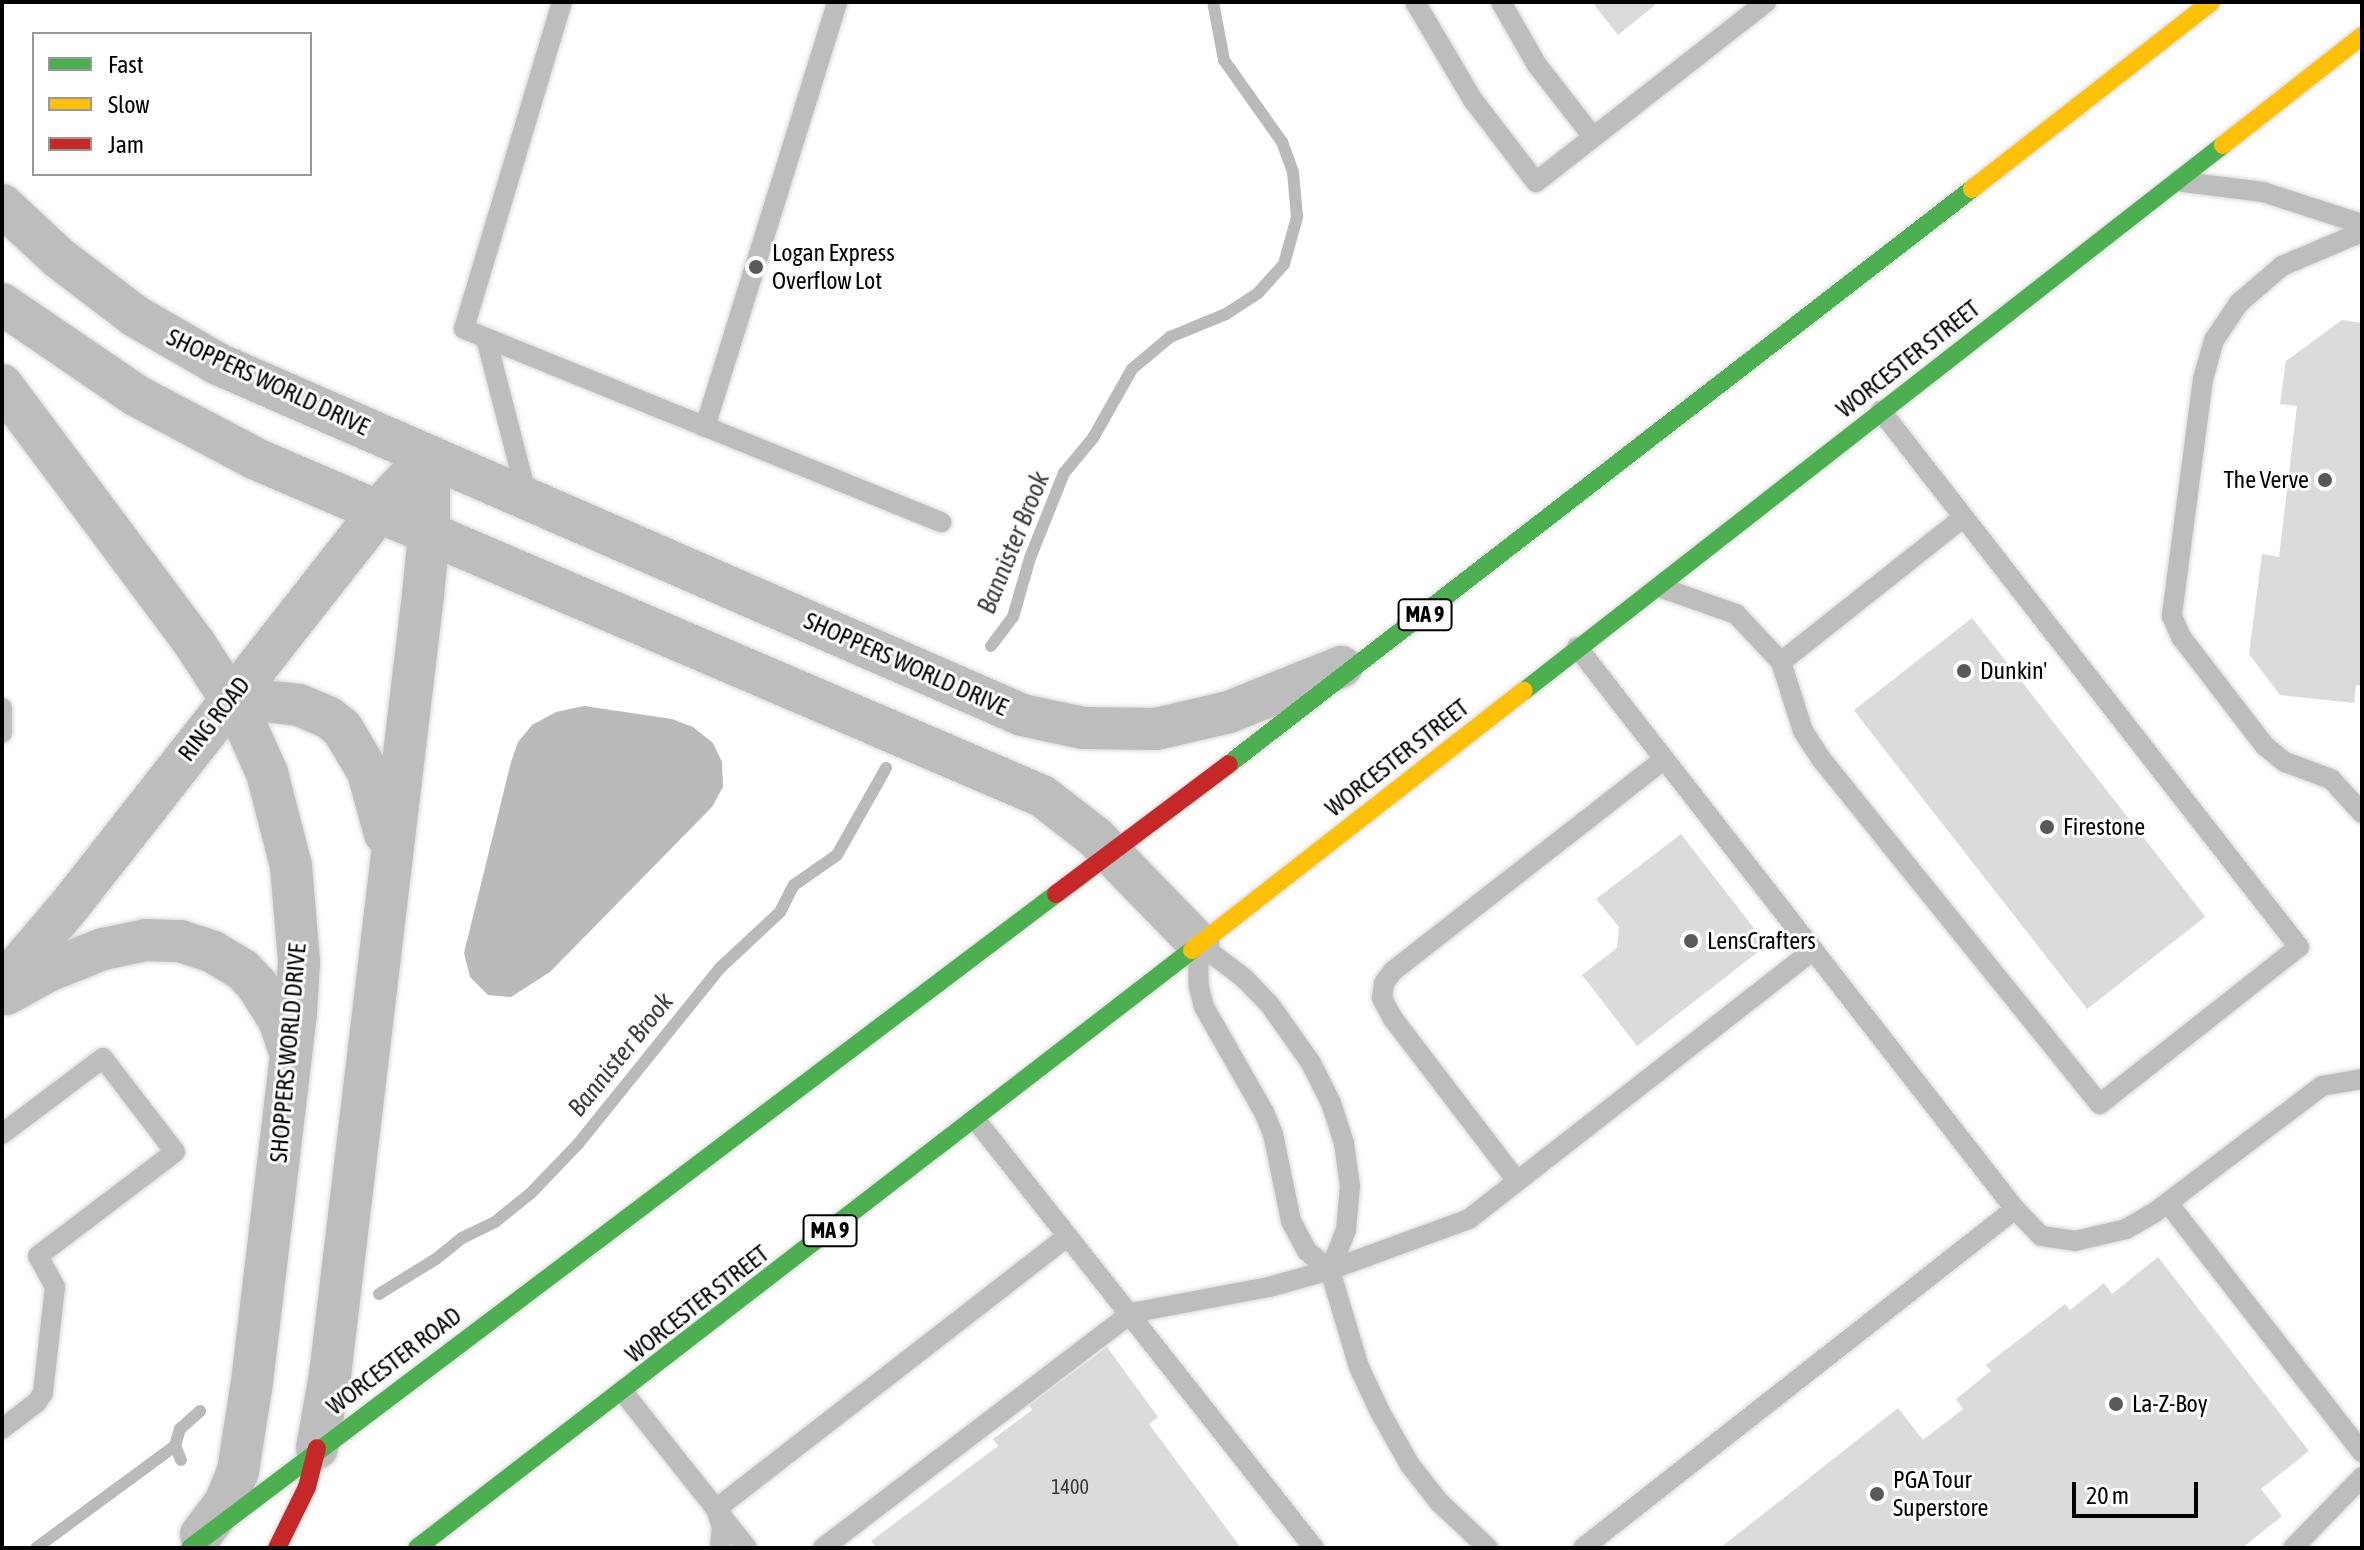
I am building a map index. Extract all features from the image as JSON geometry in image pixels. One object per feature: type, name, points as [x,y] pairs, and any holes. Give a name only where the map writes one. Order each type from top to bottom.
[{"type":"highway","name":"MA 9","points":[[1112,853],[1395,638],[2211,2]]},
{"type":"highway","name":"WORCESTER STREET","points":[[417,1548],[975,1119],[2362,36]]},
{"type":"highway","name":"WORCESTER ROAD","points":[[188,1548],[1112,853]]},
{"type":"highway","points":[[277,1548],[307,1487],[317,1448]]},
{"type":"street","name":"SHOPPERS WORLD DRIVE","points":[[2,205],[96,287],[175,341],[241,375],[527,497],[997,705],[1064,726],[1138,731],[1203,719],[1296,688],[1395,638]]},
{"type":"street","points":[[2,304],[92,368],[175,418],[256,459],[1022,786],[1060,808],[1112,853],[1198,943]]},
{"type":"street","name":"SHOPPERS WORLD DRIVE","points":[[2,385],[193,641],[230,697],[250,731],[267,773],[291,866],[299,962],[292,1058],[238,1471],[215,1518],[188,1548]]},
{"type":"street","name":"RING ROAD","points":[[2,985],[67,909],[230,697],[378,512],[429,456]]},
{"type":"street","points":[[317,1448],[330,1375],[429,534],[429,456]]},
{"type":"street","points":[[230,697],[299,705],[329,718],[342,728],[361,754],[376,795],[385,832],[390,876]]},
{"type":"street","points":[[2,996],[48,971],[103,949],[146,940],[180,941],[213,952],[243,970],[257,985],[279,1020],[292,1058]]},
{"type":"lane","points":[[562,2],[464,329],[941,522]]},
{"type":"lane","points":[[705,427],[837,2]]},
{"type":"lane","points":[[1415,2],[1473,100],[1536,182],[1766,2]]},
{"type":"lane","points":[[1501,2],[1537,65],[1593,137]]},
{"type":"lane","points":[[2175,182],[2263,192],[2362,224]]},
{"type":"lane","points":[[2362,232],[2282,266],[2239,303],[2214,340],[2203,379],[2172,616],[2181,637],[2265,746],[2285,762],[2331,779],[2362,813]]},
{"type":"lane","points":[[486,338],[527,497]]},
{"type":"lane","points":[[1656,586],[1736,614],[1781,662],[1803,731],[1822,760],[2100,1104],[2299,947],[1881,411]]},
{"type":"lane","points":[[1781,662],[1964,517]]},
{"type":"lane","points":[[1577,647],[2015,1209],[2041,1236],[2075,1241],[2126,1229],[2168,1203],[2322,1086],[2341,1079],[2362,1079]]},
{"type":"lane","points":[[2,708],[2,733]]},
{"type":"lane","points":[[1517,1181],[1393,1019],[1382,998],[1384,983],[1393,971],[1664,759]]},
{"type":"lane","points":[[1198,943],[1244,978],[1270,1005],[1311,1063],[1331,1103],[1344,1143],[1350,1186],[1346,1230],[1330,1270]]},
{"type":"lane","points":[[1198,943],[1197,968],[1204,1007],[1264,1112],[1297,1237],[1307,1251],[1330,1270],[1359,1367],[1402,1452],[1439,1502],[1488,1548]]},
{"type":"lane","points":[[823,1548],[1131,1313],[1258,1290],[1330,1270],[1469,1219],[1813,950]]},
{"type":"lane","points":[[2,1134],[103,1058],[175,1152],[38,1256],[55,1287],[43,1393],[28,1410],[2,1429]]},
{"type":"lane","points":[[975,1119],[1314,1548]]},
{"type":"lane","points":[[2168,1203],[2362,1452]]},
{"type":"lane","points":[[1583,1548],[2015,1209]]},
{"type":"lane","points":[[716,1509],[1068,1236]]},
{"type":"lane","points":[[623,1392],[747,1548]]},
{"type":"lane","points":[[2293,1548],[2362,1477]]},
{"type":"lane","points":[[716,1509],[722,1527],[720,1548]]},
{"type":"shaded area","points":[[584,706],[672,719],[693,727],[713,743],[722,762],[723,787],[712,807],[550,972],[511,997],[488,995],[470,977],[464,953],[511,762],[518,742],[532,725],[556,712]]},
{"type":"building","points":[[1592,2],[1659,2],[1618,35]]},
{"type":"building","name":"The Verve","points":[[2342,320],[2362,323],[2362,686],[2356,685],[2354,703],[2280,695],[2249,654],[2262,554],[2279,557],[2297,406],[2280,404],[2286,361]]},
{"type":"building","points":[[1972,618],[2205,917],[2087,1009],[1854,710]]},
{"type":"building","name":"LensCrafters","points":[[1681,834],[1767,945],[1637,1046],[1582,975],[1617,948],[1619,927],[1596,899]]},
{"type":"building","name":"La-Z-Boy","points":[[2158,1257],[2309,1451],[2261,1489],[2282,1516],[2242,1548],[1720,1548],[1898,1408],[1923,1440],[1963,1409],[1956,1399],[1991,1371],[1986,1365],[2065,1304],[2070,1310],[2104,1283],[2112,1294]]},
{"type":"building","points":[[1107,1347],[1158,1417],[1149,1424],[1241,1548],[877,1548],[871,1541],[998,1446],[993,1439],[1032,1410],[1029,1405]]},
{"type":"waterway","name":"Bannister Brook","points":[[991,646],[1013,617],[1030,558],[1064,473],[1093,438],[1132,369],[1170,337],[1226,314],[1258,293],[1284,264],[1297,217],[1293,172],[1282,142],[1224,60],[1213,2]]},
{"type":"waterway","name":"Bannister Brook","points":[[379,1294],[436,1259],[462,1238],[495,1222],[531,1193],[578,1144],[720,968],[780,912],[794,885],[837,855],[886,768]]},
{"type":"waterway","name":"Bannister Brook","points":[[181,1460],[175,1446],[180,1429],[200,1411]]},
{"type":"waterway","points":[[36,1548],[175,1446]]},
{"type":"traffic: fast","points":[[1524,691],[2223,145]]},
{"type":"traffic: fast","points":[[1229,764],[1972,189]]},
{"type":"traffic: fast","points":[[190,1548],[1056,894]]},
{"type":"traffic: fast","points":[[417,1548],[1192,950]]},
{"type":"traffic: slow","points":[[1972,189],[2211,2]]},
{"type":"traffic: slow","points":[[2223,145],[2362,36]]},
{"type":"traffic: slow","points":[[1192,950],[1524,691]]},
{"type":"traffic: jam","points":[[1056,894],[1229,764]]},
{"type":"traffic: jam","points":[[277,1548],[307,1487],[317,1448]]},
{"type":"place","name":"Logan Express Overflow Lot","points":[[756,267]]},
{"type":"place","name":"The Verve","points":[[2325,480]]},
{"type":"place","name":"Dunkin'","points":[[1964,671]]},
{"type":"place","name":"Firestone","points":[[2047,827]]},
{"type":"place","name":"LensCrafters","points":[[1691,941]]},
{"type":"place","name":"La-Z-Boy","points":[[2116,1404]]},
{"type":"place","name":"PGA Tour Superstore","points":[[1877,1494]]}]
